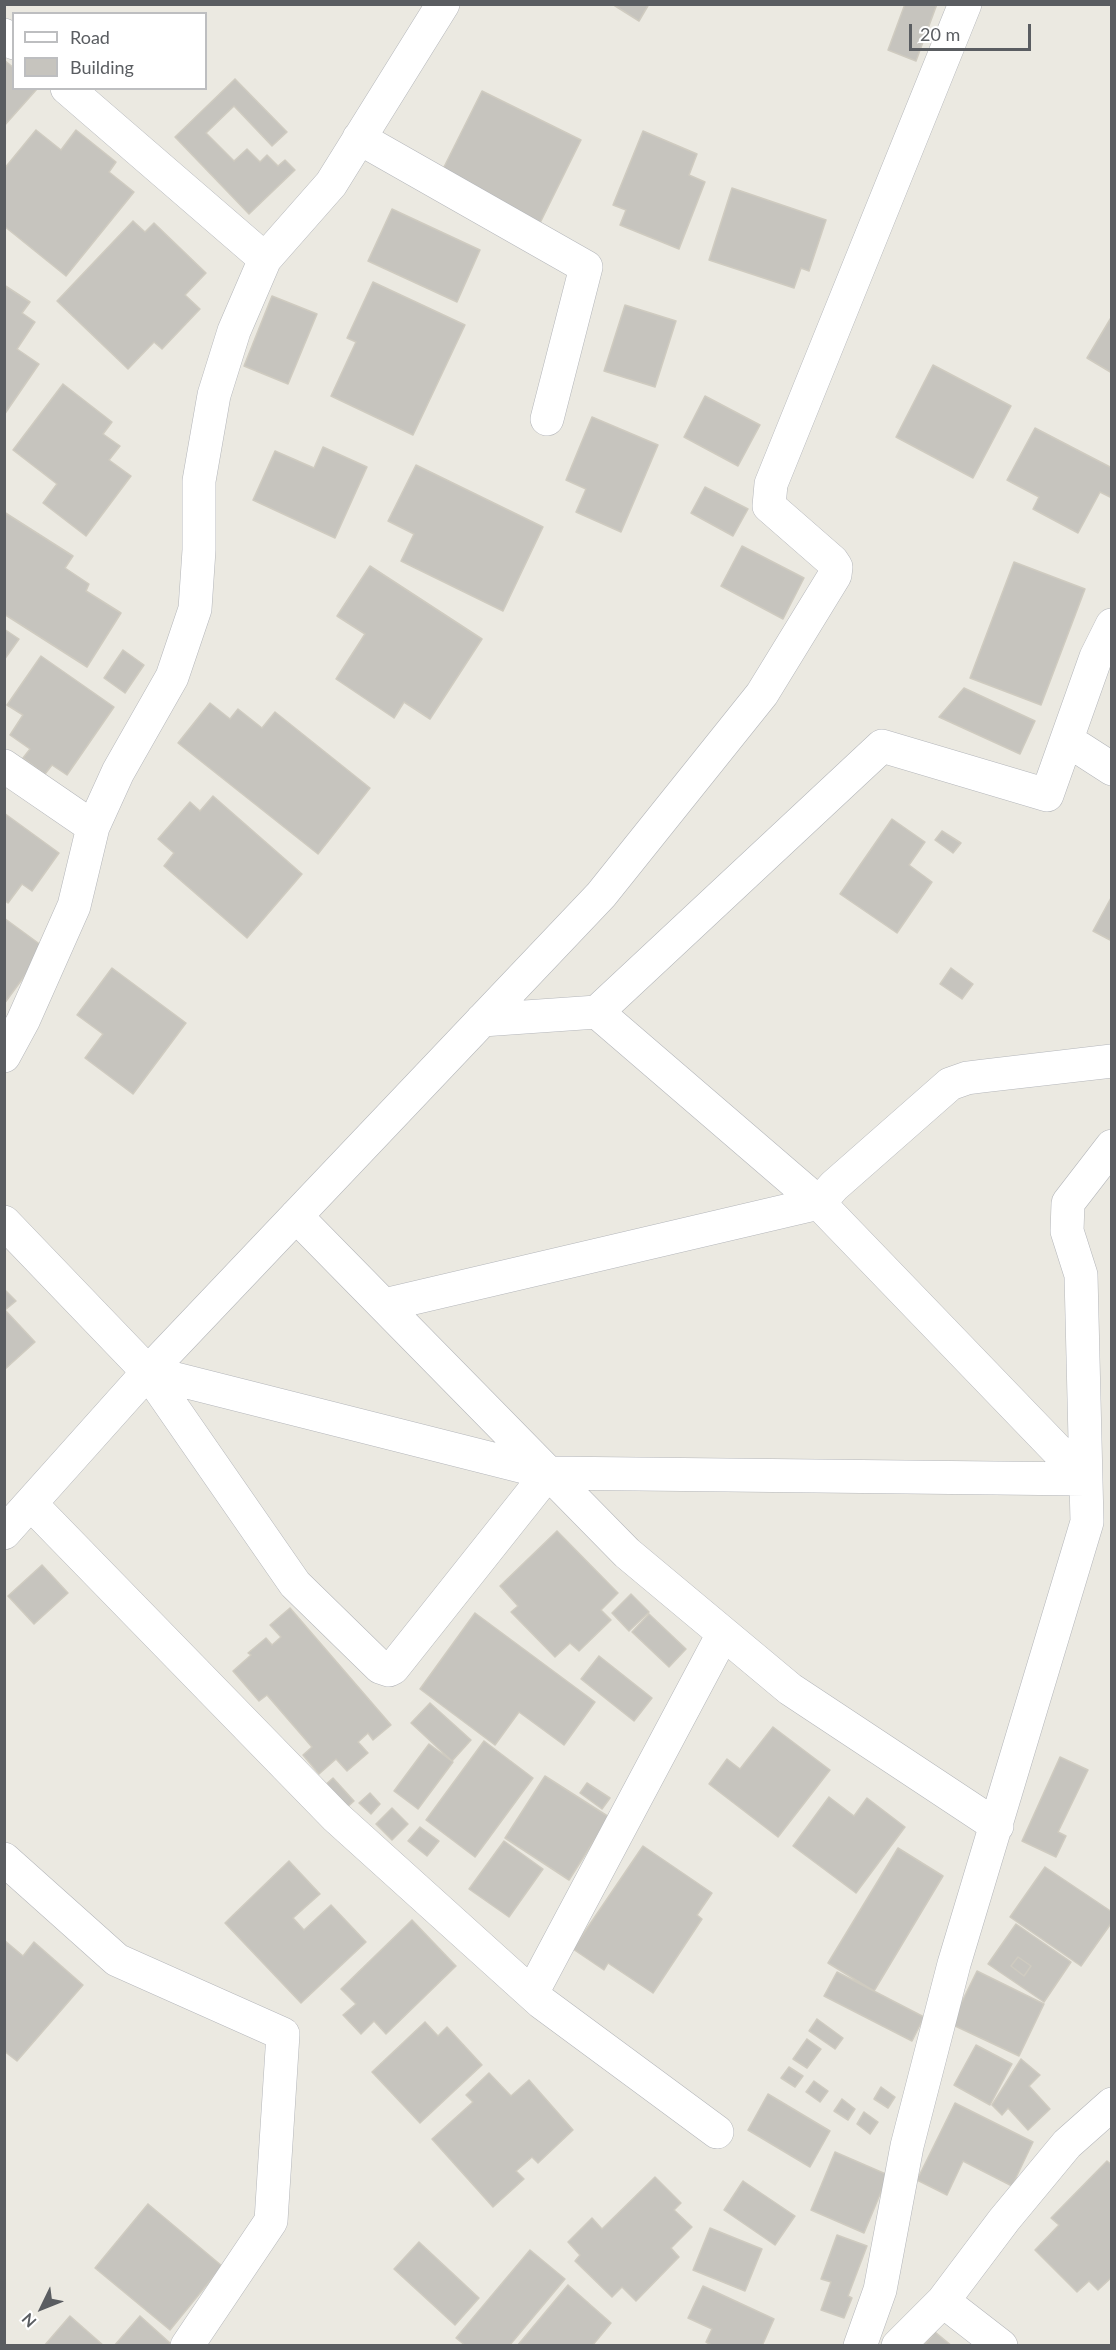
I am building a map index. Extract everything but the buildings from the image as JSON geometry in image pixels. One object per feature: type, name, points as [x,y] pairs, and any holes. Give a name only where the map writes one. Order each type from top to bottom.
[{"type":"street","points":[[4,1056],[23,1021],[74,906],[93,827],[123,763],[172,677],[195,609],[199,550],[199,481],[214,395],[234,331],[265,259],[331,184],[443,4]]},
{"type":"street","points":[[4,1533],[148,1372],[601,895],[762,694],[835,575],[836,567],[769,506],[771,484],[965,4]]},
{"type":"street","points":[[69,90],[265,259]]},
{"type":"street","points":[[359,138],[586,267],[547,419]]},
{"type":"street","points":[[482,1020],[597,1012],[882,746],[1047,795],[1096,657],[1112,625]]},
{"type":"street","points":[[1067,740],[1112,770]]},
{"type":"street","points":[[4,766],[93,827]]},
{"type":"street","points":[[597,1012],[819,1203],[1086,1479]]},
{"type":"street","points":[[384,1305],[819,1203],[834,1186],[950,1084],[967,1078],[1112,1060]]},
{"type":"street","points":[[861,2346],[880,2290],[907,2146],[951,1975],[1087,1522],[1081,1275],[1067,1231],[1068,1203],[1112,1146]]},
{"type":"street","points":[[296,1216],[627,1553],[790,1689],[997,1826]]},
{"type":"street","points":[[4,1222],[148,1372],[295,1584],[380,1667],[393,1668],[548,1473]]},
{"type":"street","points":[[148,1372],[548,1473],[1086,1479]]},
{"type":"street","points":[[31,1504],[336,1817],[532,1993],[717,2132]]},
{"type":"street","points":[[532,1993],[723,1634]]},
{"type":"street","points":[[4,1859],[117,1960],[283,2034],[272,2221],[187,2346]]},
{"type":"street","points":[[898,2346],[943,2301],[1004,2220],[1068,2144],[1112,2104]]},
{"type":"street","points":[[943,2301],[1001,2346]]}]
